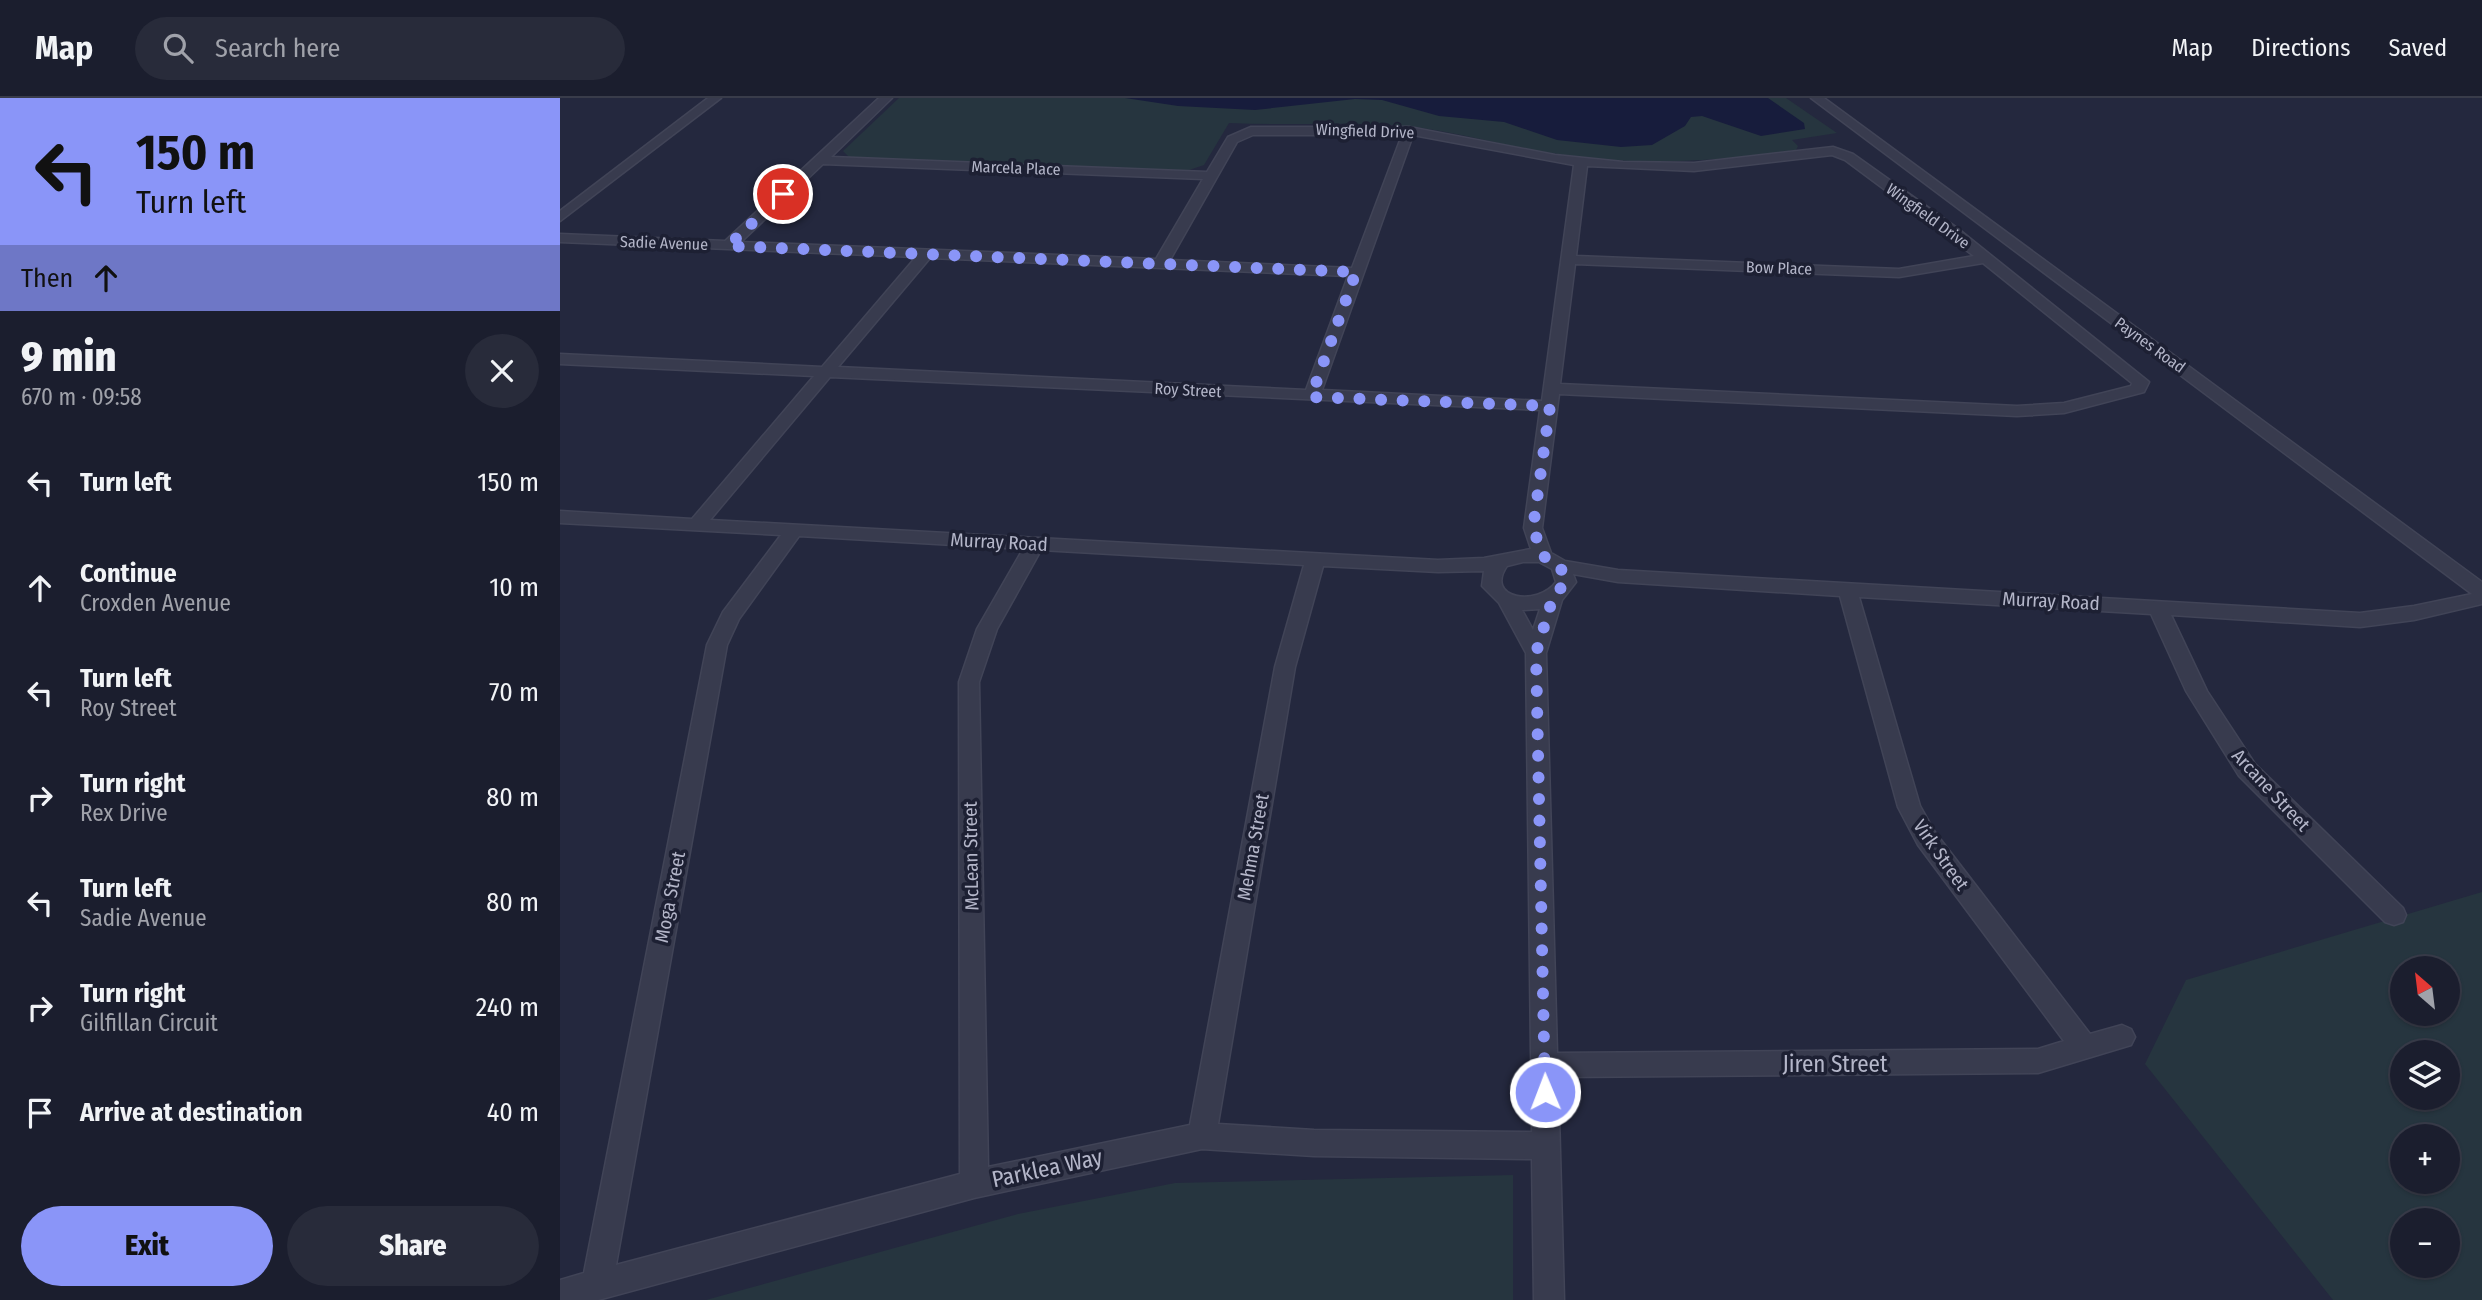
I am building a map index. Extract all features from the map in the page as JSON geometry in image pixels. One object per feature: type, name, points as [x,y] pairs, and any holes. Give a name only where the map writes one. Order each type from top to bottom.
[{"type":"street","points":[[560,217],[715,98]]},
{"type":"street","points":[[728,246],[886,98]]},
{"type":"street","name":"Paynes Road","points":[[1817,98],[2482,592]]},
{"type":"street","name":"Wingfield Drive","points":[[1160,264],[1235,137],[1251,131],[1409,131],[1581,163],[1693,166],[1833,151],[1849,157],[1986,258],[2132,372],[2141,382],[2138,389],[2064,408],[2017,411],[1551,397]]},
{"type":"street","points":[[1311,397],[1409,131]]},
{"type":"street","name":"Marcela Place","points":[[820,160],[1211,176]]},
{"type":"street","points":[[1543,556],[1533,528],[1581,163]]},
{"type":"street","name":"Sadie Avenue","points":[[560,238],[1356,272]]},
{"type":"street","points":[[696,525],[926,254]]},
{"type":"street","name":"Bow Place","points":[[1570,260],[1899,273],[1986,258]]},
{"type":"street","name":"Roy Street","points":[[560,359],[1311,397],[1551,397]]},
{"type":"street","name":"Murray Road","points":[[562,520],[794,530],[1438,566],[1504,559]]},
{"type":"street","points":[[1533,528],[1489,576],[1536,653]]},
{"type":"street","name":"Moga Street","points":[[597,1285],[717,645],[730,617],[794,530]]},
{"type":"street","name":"McLean Street","points":[[974,1184],[969,682],[971,664],[1035,544]]},
{"type":"street","points":[[1504,559],[1543,556],[1560,566],[1566,582],[1558,593],[1536,653],[1549,1300]]},
{"type":"street","name":"Mehma Street","points":[[1202,1136],[1285,667],[1315,560]]},
{"type":"street","name":"Murray Road","points":[[1438,566],[1499,594]]},
{"type":"street","name":"Murray Road","points":[[1560,566],[1618,576],[2360,620],[2414,614],[2482,598]]},
{"type":"street","name":"Murray Road","points":[[1558,593],[1618,576]]},
{"type":"street","name":"Virk Street","points":[[1848,591],[1909,807],[1926,838],[2085,1048]]},
{"type":"street","points":[[1499,594],[1535,604],[1558,593]]},
{"type":"street","name":"Arcane Street","points":[[2158,607],[2169,638],[2227,743],[2247,769],[2393,915]]},
{"type":"street","name":"Jiren Street","points":[[1545,1065],[2038,1061],[2122,1037]]},
{"type":"street","name":"Parklea Way","points":[[560,1295],[974,1184],[1202,1136],[1314,1143],[1546,1146]]},
{"type":"shaded area","points":[[899,98],[1786,98],[1837,133],[1792,140],[1798,146],[1796,150],[1735,158],[1643,161],[1551,153],[1405,126],[1229,123],[1204,165],[1186,171],[850,158],[843,151]]},
{"type":"shaded area","points":[[2482,892],[2482,1300],[2333,1300],[2145,1064],[2186,980]]},
{"type":"shaded area","points":[[1513,1175],[1513,1300],[706,1300],[1018,1214],[1175,1183]]},
{"type":"water","points":[[1125,98],[1768,98],[1804,123],[1805,129],[1761,136],[1702,116],[1691,117],[1685,126],[1652,145],[1621,147],[1557,140],[1504,122],[1439,116],[1382,100],[1355,99],[1255,110],[1178,106]]},
{"type":"route","points":[[783,194],[728,246],[1356,272],[1311,397],[1550,406],[1533,528],[1543,556],[1560,566],[1565,573],[1566,582],[1563,589],[1553,597],[1536,653],[1545,1092]]}]
